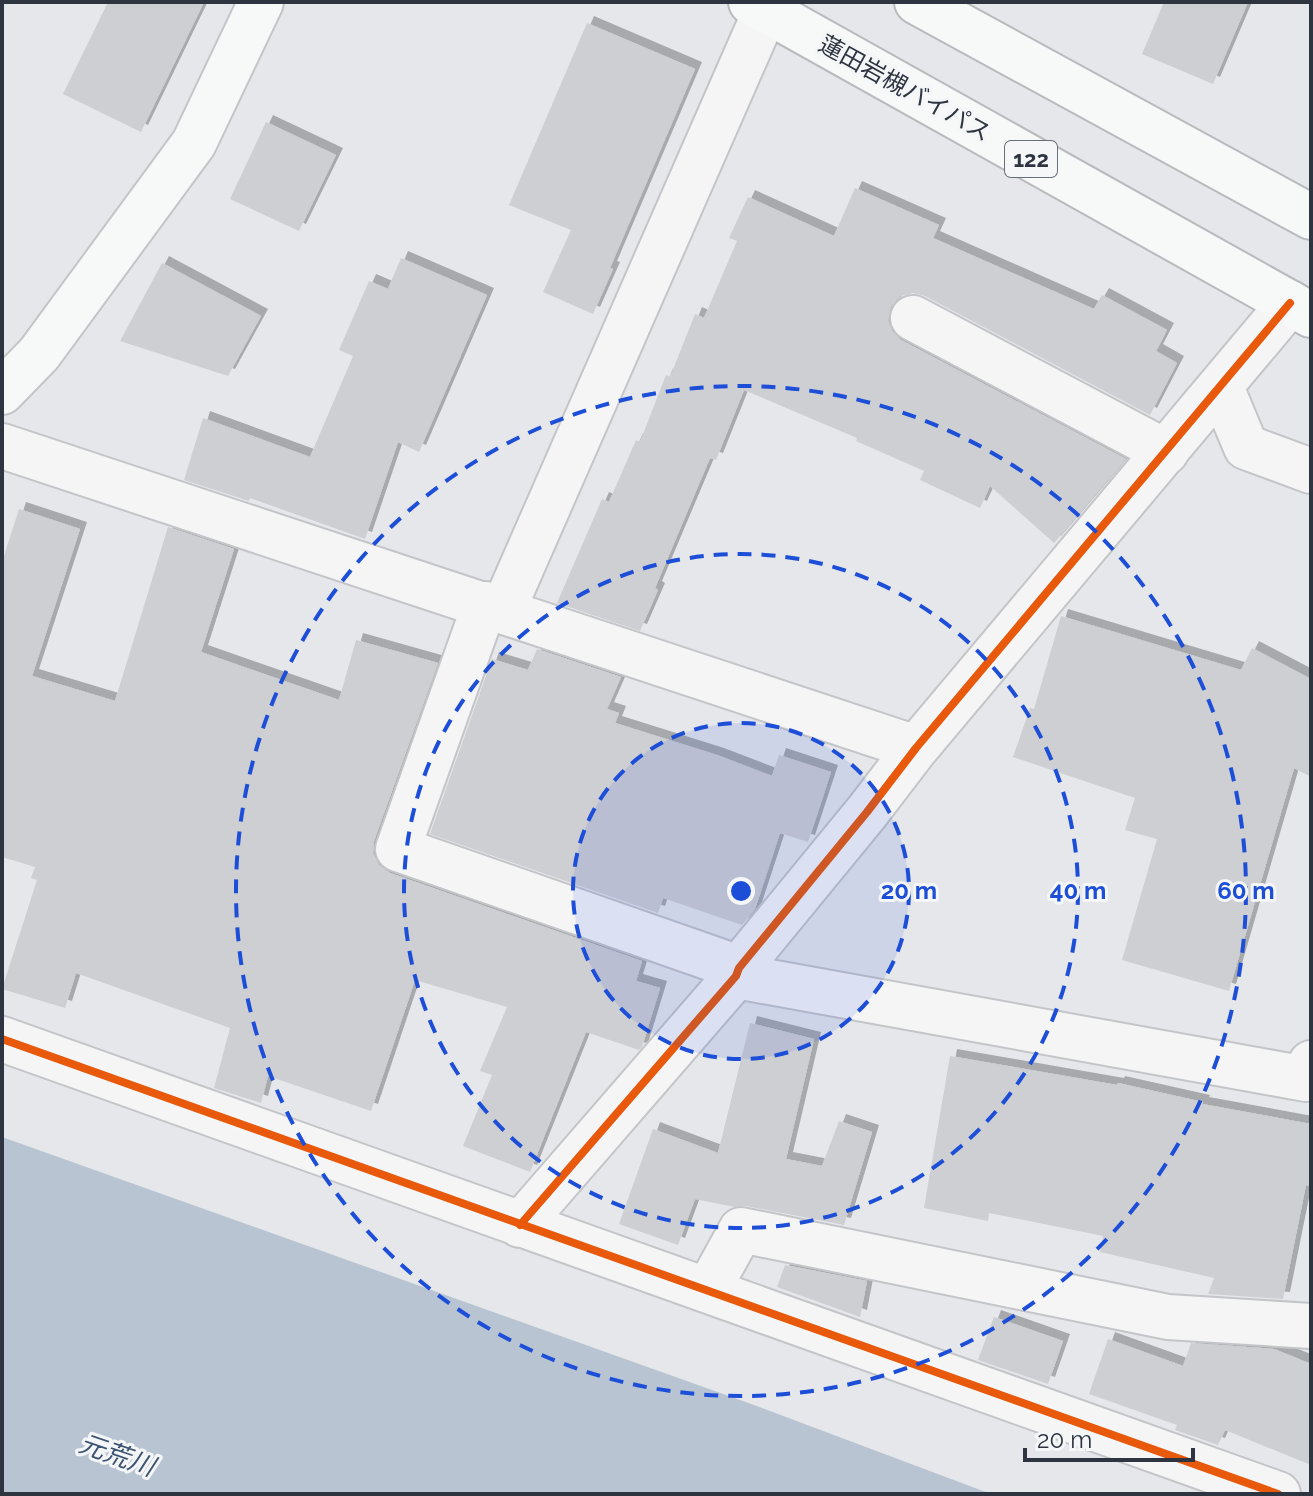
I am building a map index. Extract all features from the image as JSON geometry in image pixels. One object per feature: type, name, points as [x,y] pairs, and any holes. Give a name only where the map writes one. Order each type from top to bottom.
[{"type":"main road","points":[[2,392],[39,354],[194,143],[261,2]]},
{"type":"main road","points":[[917,2],[1311,217]]},
{"type":"main road","name":"蓮田岩槻バイパス","points":[[759,6],[1300,309]]},
{"type":"street","points":[[759,6],[494,607],[398,849],[737,972],[1306,1079],[1311,1063]]},
{"type":"street","points":[[520,1225],[737,972],[916,748],[1221,387],[1300,309]]},
{"type":"street","points":[[913,318],[1166,452]]},
{"type":"street","points":[[1221,387],[1246,447],[1311,471]]},
{"type":"street","points":[[2,446],[916,748]]},
{"type":"street","points":[[2,1039],[1278,1494]]},
{"type":"street","points":[[708,1290],[741,1230],[1168,1317],[1311,1326]]},
{"type":"water","name":"元荒川","points":[[2,1137],[754,1405],[991,1494],[2,1494]]},
{"type":"building","points":[[108,2],[204,2],[141,132],[63,94]]},
{"type":"building","points":[[1164,2],[1248,2],[1213,84],[1142,54]]},
{"type":"building","points":[[587,23],[695,69],[593,314],[543,292],[571,230],[509,205]]},
{"type":"building","points":[[266,122],[336,155],[299,231],[230,199]]},
{"type":"building","points":[[855,188],[939,225],[933,238],[1094,309],[1102,295],[1167,330],[1156,351],[1177,363],[1150,415],[925,296],[913,293],[900,296],[891,307],[888,320],[892,331],[901,340],[1126,459],[1054,543],[990,486],[980,508],[920,480],[924,471],[856,441],[857,438],[744,390],[716,460],[710,458],[640,631],[557,603],[602,499],[609,502],[636,440],[640,442],[666,375],[670,377],[695,314],[704,318],[737,241],[729,238],[748,197],[834,236]]},
{"type":"building","points":[[401,258],[487,295],[419,452],[398,442],[365,539],[250,498],[249,501],[184,480],[203,418],[310,457],[353,356],[339,350],[369,281],[388,289]]},
{"type":"building","points":[[162,263],[261,316],[228,376],[120,341]]},
{"type":"building","points":[[19,509],[80,529],[32,676],[115,701],[168,527],[234,549],[201,652],[339,700],[356,640],[438,663],[374,841],[373,853],[379,865],[390,873],[642,961],[636,981],[660,988],[639,1050],[586,1032],[530,1172],[463,1146],[492,1075],[480,1071],[507,1007],[415,980],[371,1111],[268,1076],[261,1103],[214,1088],[230,1028],[76,973],[65,1008],[2,989],[37,880],[31,878],[35,867],[2,857],[2,562]]},
{"type":"building","points":[[1061,616],[1241,670],[1252,648],[1311,679],[1311,777],[1294,768],[1229,991],[1122,960],[1157,839],[1125,830],[1135,798],[1013,757],[1030,708],[1034,709]]},
{"type":"building","points":[[537,649],[621,677],[607,709],[619,713],[615,723],[772,776],[779,755],[831,772],[808,842],[780,833],[755,909],[742,925],[663,898],[658,913],[430,834],[492,659],[528,670]]},
{"type":"building","points":[[750,1023],[814,1039],[786,1159],[822,1166],[839,1121],[872,1132],[844,1225],[695,1199],[678,1245],[619,1224],[653,1129],[718,1153]]},
{"type":"building","points":[[950,1056],[1118,1083],[1202,1104],[1311,1124],[1311,1186],[1306,1185],[1283,1299],[1208,1294],[1214,1278],[1100,1252],[1103,1236],[989,1213],[988,1221],[924,1208]]},
{"type":"building","points":[[785,1265],[867,1281],[860,1317],[777,1287]]},
{"type":"building","points":[[994,1317],[1063,1341],[1048,1384],[978,1360]]},
{"type":"building","points":[[1108,1339],[1183,1366],[1191,1343],[1274,1349],[1311,1364],[1311,1465],[1225,1430],[1218,1445],[1175,1430],[1177,1425],[1089,1394]]},
{"type":"cycle path","points":[[520,1225],[736,976],[739,968],[916,748],[1290,303]]},
{"type":"cycle path","points":[[2,1039],[1278,1494]]}]
